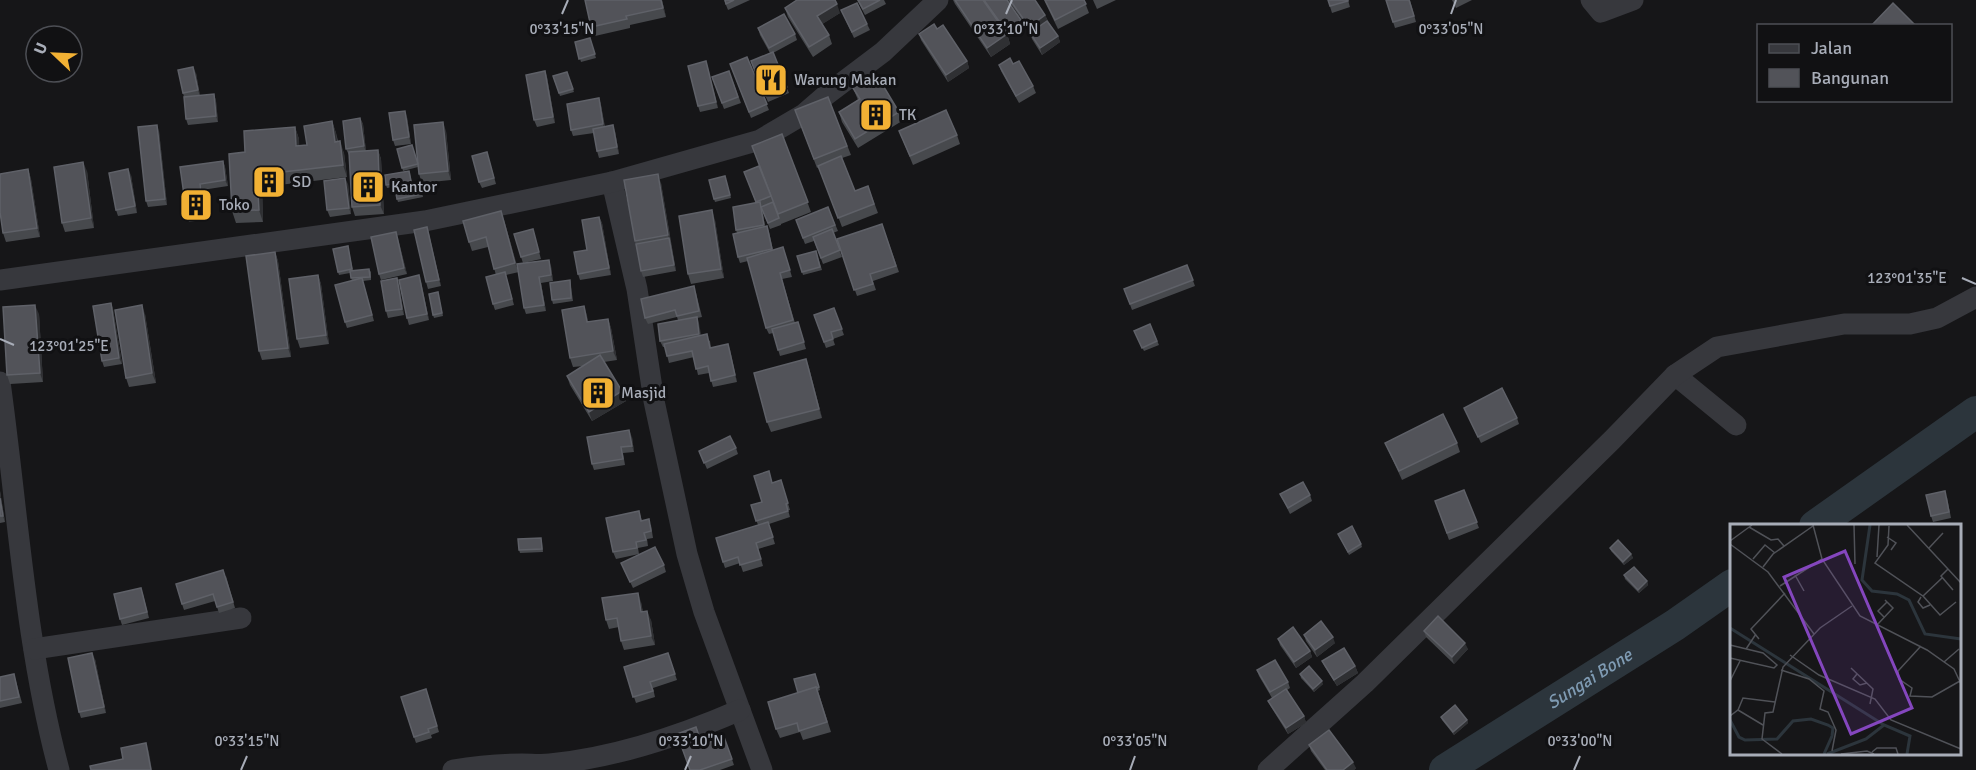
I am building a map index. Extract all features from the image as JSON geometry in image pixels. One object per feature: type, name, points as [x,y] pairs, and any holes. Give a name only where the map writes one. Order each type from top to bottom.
[{"type":"street","points":[[1591,0],[1601,12],[1633,0]]},
{"type":"street","points":[[0,280],[425,221],[612,182],[760,140],[804,114],[883,52],[934,1]]},
{"type":"street","points":[[612,182],[637,289],[654,401],[687,554],[704,612],[762,770]]},
{"type":"street","points":[[1268,770],[1365,683],[1612,440],[1674,375],[1717,347],[1844,324],[1910,324],[1937,318],[1976,297]]},
{"type":"street","points":[[1674,375],[1736,425]]},
{"type":"street","points":[[0,382],[34,649],[59,770]]},
{"type":"street","points":[[34,649],[241,618]]},
{"type":"street","points":[[453,770],[483,765],[549,764],[603,756],[674,736],[740,710]]},
{"type":"building","points":[[585,0],[661,0],[663,8],[591,27]]},
{"type":"building","points":[[797,0],[835,0],[837,4],[817,16],[829,35],[809,47],[785,8]]},
{"type":"building","points":[[858,0],[880,0],[863,9]]},
{"type":"building","points":[[955,0],[983,0],[1007,34],[987,48]]},
{"type":"building","points":[[984,0],[1007,0],[1021,20],[1006,31]]},
{"type":"building","points":[[1010,0],[1035,0],[1045,15],[1029,27]]},
{"type":"building","points":[[1045,0],[1084,0],[1086,4],[1055,20]]},
{"type":"building","points":[[1328,0],[1348,0],[1348,1],[1330,6]]},
{"type":"building","points":[[1386,0],[1409,0],[1414,16],[1393,22]]},
{"type":"building","points":[[857,3],[867,24],[852,32],[841,10]]},
{"type":"building","points":[[1893,3],[1914,24],[1873,24]]},
{"type":"building","points":[[784,14],[795,34],[769,48],[758,28]]},
{"type":"building","points":[[1047,21],[1058,36],[1040,48],[1030,33]]},
{"type":"building","points":[[934,24],[937,29],[943,25],[967,61],[946,75],[919,34]]},
{"type":"building","points":[[590,38],[595,54],[579,59],[575,42]]},
{"type":"building","name":"Warung Makan","points":[[773,52],[787,87],[765,96],[751,61]]},
{"type":"building","points":[[747,57],[767,104],[749,112],[730,64]]},
{"type":"building","points":[[1010,58],[1013,64],[1019,61],[1033,86],[1016,96],[999,65]]},
{"type":"building","points":[[706,61],[716,102],[698,106],[688,66]]},
{"type":"building","points":[[193,67],[198,90],[183,93],[178,70]]},
{"type":"building","points":[[545,71],[553,117],[534,120],[526,75]]},
{"type":"building","points":[[729,71],[738,97],[722,103],[712,77]]},
{"type":"building","points":[[567,72],[573,89],[559,93],[553,76]]},
{"type":"building","name":"TK","points":[[868,80],[872,87],[881,82],[899,112],[855,139],[839,112],[860,99],[853,88]]},
{"type":"building","points":[[214,94],[216,116],[186,119],[184,97]]},
{"type":"building","points":[[828,97],[847,146],[814,159],[795,110]]},
{"type":"building","points":[[599,98],[603,124],[571,130],[567,104]]},
{"type":"building","points":[[946,110],[957,135],[910,156],[899,131]]},
{"type":"building","points":[[405,111],[409,137],[393,140],[389,113]]},
{"type":"building","points":[[360,118],[364,146],[346,149],[343,121]]},
{"type":"building","name":"SD","points":[[332,121],[335,142],[340,141],[343,165],[257,175],[259,210],[232,211],[229,154],[245,152],[244,131],[295,127],[296,146],[307,145],[304,126]]},
{"type":"building","points":[[443,122],[448,171],[419,174],[414,125]]},
{"type":"building","points":[[157,125],[165,199],[146,201],[138,127]]},
{"type":"building","points":[[613,125],[617,147],[597,151],[593,129]]},
{"type":"building","points":[[782,134],[808,202],[778,214],[752,146]]},
{"type":"building","points":[[412,145],[418,164],[402,168],[397,149]]},
{"type":"building","name":"Kantor","points":[[378,150],[380,205],[352,207],[349,152]]},
{"type":"building","points":[[487,152],[494,178],[479,182],[472,156]]},
{"type":"building","points":[[841,156],[855,191],[868,186],[874,204],[838,218],[818,166]]},
{"type":"building","name":"Toko","points":[[223,161],[225,180],[200,184],[204,213],[187,216],[180,167]]},
{"type":"building","points":[[83,162],[91,218],[62,223],[54,167]]},
{"type":"building","points":[[759,166],[771,196],[756,202],[744,172]]},
{"type":"building","points":[[28,169],[37,228],[3,233],[0,212],[0,174]]},
{"type":"building","points":[[128,169],[135,206],[116,210],[109,173]]},
{"type":"building","points":[[409,171],[411,181],[386,185],[385,175]]},
{"type":"building","points":[[658,174],[668,235],[635,241],[624,180]]},
{"type":"building","points":[[725,176],[730,195],[714,199],[709,180]]},
{"type":"building","points":[[345,178],[349,208],[327,210],[324,181]]},
{"type":"building","points":[[420,183],[422,194],[397,199],[395,188]]},
{"type":"building","points":[[760,202],[764,225],[736,230],[733,207]]},
{"type":"building","points":[[773,202],[779,218],[768,223],[761,207]]},
{"type":"building","points":[[828,207],[835,225],[803,238],[796,220]]},
{"type":"building","points":[[712,210],[721,269],[688,274],[679,216]]},
{"type":"building","points":[[501,211],[515,263],[494,269],[486,237],[469,242],[463,221]]},
{"type":"building","points":[[599,217],[609,268],[578,274],[574,252],[587,250],[582,220]]},
{"type":"building","points":[[882,224],[896,266],[870,274],[873,284],[854,290],[837,239]]},
{"type":"building","points":[[767,226],[772,249],[738,257],[733,234]]},
{"type":"building","points":[[427,227],[439,280],[426,282],[414,230]]},
{"type":"building","points":[[533,229],[539,252],[521,257],[514,234]]},
{"type":"building","points":[[832,229],[840,250],[821,258],[813,237]]},
{"type":"building","points":[[396,232],[404,268],[379,274],[371,237]]},
{"type":"building","points":[[669,238],[674,265],[641,271],[636,244]]},
{"type":"building","points":[[348,246],[352,269],[338,272],[333,249]]},
{"type":"building","points":[[783,247],[790,270],[780,273],[793,320],[766,328],[747,258]]},
{"type":"building","points":[[816,251],[820,267],[802,272],[797,256]]},
{"type":"building","points":[[275,252],[288,348],[259,351],[246,256]]},
{"type":"building","points":[[549,260],[551,275],[539,277],[544,305],[524,308],[517,264]]},
{"type":"building","points":[[1187,265],[1193,280],[1130,304],[1124,289]]},
{"type":"building","points":[[369,269],[370,277],[351,278],[350,271]]},
{"type":"building","points":[[505,272],[512,299],[493,304],[486,277]]},
{"type":"building","points":[[318,275],[326,335],[297,339],[289,279]]},
{"type":"building","points":[[419,275],[427,314],[407,318],[399,280]]},
{"type":"building","points":[[362,278],[372,315],[345,322],[335,285]]},
{"type":"building","points":[[397,278],[402,309],[386,311],[381,281]]},
{"type":"building","points":[[570,280],[571,298],[552,300],[550,283]]},
{"type":"building","points":[[694,286],[699,311],[677,316],[675,310],[645,318],[641,299]]},
{"type":"building","points":[[438,292],[442,313],[433,315],[429,294]]},
{"type":"building","points":[[111,303],[119,358],[102,361],[93,306]]},
{"type":"building","points":[[35,305],[40,373],[7,375],[3,307]]},
{"type":"building","points":[[142,305],[152,373],[126,378],[115,310]]},
{"type":"building","points":[[584,306],[587,322],[608,319],[613,351],[570,358],[562,310]]},
{"type":"building","points":[[834,308],[842,329],[831,332],[833,339],[824,342],[814,315]]},
{"type":"building","points":[[697,317],[699,334],[660,341],[658,324]]},
{"type":"building","points":[[798,322],[804,342],[778,350],[772,329]]},
{"type":"building","points":[[1150,324],[1157,341],[1142,348],[1134,331]]},
{"type":"building","points":[[707,334],[710,348],[728,344],[735,375],[711,381],[708,366],[696,369],[692,351],[667,356],[664,344]]},
{"type":"building","name":"Masjid","points":[[600,355],[622,391],[589,412],[567,376]]},
{"type":"building","points":[[806,359],[819,409],[767,422],[754,373]]},
{"type":"building","points":[[1502,388],[1517,418],[1478,437],[1464,408]]},
{"type":"building","points":[[1443,414],[1457,443],[1399,471],[1385,443]]},
{"type":"building","points":[[629,430],[632,446],[621,447],[623,459],[592,464],[587,437]]},
{"type":"building","points":[[730,436],[736,448],[704,463],[699,451]]},
{"type":"building","points":[[769,471],[772,483],[781,480],[788,511],[756,521],[751,505],[762,502],[754,476]]},
{"type":"building","points":[[1303,482],[1310,495],[1288,508],[1280,494]]},
{"type":"building","points":[[1464,490],[1477,522],[1447,533],[1435,501]]},
{"type":"building","points":[[1945,491],[1949,512],[1931,516],[1926,495]]},
{"type":"building","points":[[0,498],[3,516],[0,516]]},
{"type":"building","points":[[639,511],[641,521],[649,519],[651,531],[644,533],[646,540],[636,542],[637,548],[613,552],[606,518]]},
{"type":"building","points":[[768,522],[773,537],[756,543],[761,559],[740,565],[738,557],[723,562],[716,538]]},
{"type":"building","points":[[1352,526],[1361,544],[1348,552],[1338,534]]},
{"type":"building","points":[[541,538],[542,549],[519,550],[518,539]]},
{"type":"building","points":[[1618,540],[1631,554],[1623,562],[1610,548]]},
{"type":"building","points":[[655,547],[664,565],[630,582],[621,563]]},
{"type":"building","points":[[1634,567],[1647,581],[1638,590],[1624,575]]},
{"type":"building","points":[[223,570],[233,602],[217,607],[213,594],[182,604],[176,584]]},
{"type":"building","points":[[141,588],[147,612],[120,619],[114,594]]},
{"type":"building","points":[[638,593],[641,612],[647,611],[651,636],[621,641],[617,618],[606,620],[602,598]]},
{"type":"building","points":[[1438,616],[1465,643],[1452,657],[1424,631]]},
{"type":"building","points":[[1321,621],[1333,637],[1315,650],[1304,635]]},
{"type":"building","points":[[1293,627],[1310,651],[1294,662],[1278,639]]},
{"type":"building","points":[[1344,648],[1355,666],[1334,680],[1322,661]]},
{"type":"building","points":[[92,653],[104,707],[79,712],[68,658]]},
{"type":"building","points":[[668,653],[675,674],[650,682],[653,691],[633,697],[624,667]]},
{"type":"building","points":[[1275,660],[1288,682],[1270,692],[1257,670]]},
{"type":"building","points":[[1309,666],[1322,681],[1313,689],[1300,674]]},
{"type":"building","points":[[14,674],[19,697],[0,701],[0,677]]},
{"type":"building","points":[[815,674],[819,687],[798,693],[794,679]]},
{"type":"building","points":[[816,687],[827,722],[799,731],[797,723],[776,729],[768,702]]},
{"type":"building","points":[[426,689],[437,726],[428,729],[429,732],[414,737],[401,697]]},
{"type":"building","points":[[1286,689],[1304,716],[1286,728],[1268,701]]},
{"type":"building","points":[[1455,705],[1467,720],[1453,732],[1441,717]]},
{"type":"building","points":[[696,727],[702,745],[724,737],[732,759],[700,770],[690,770],[677,734]]},
{"type":"building","points":[[1329,730],[1353,762],[1343,770],[1327,770],[1309,745]]},
{"type":"building","points":[[146,743],[151,770],[91,770],[90,766],[123,759],[121,748]]},
{"type":"waterway","name":"Sungai Bone","points":[[1818,524],[1976,412]]},
{"type":"waterway","name":"Sungai Bone","points":[[1445,770],[1675,625],[1730,586]]},
{"type":"place","name":"Warung Makan","points":[[771,80]]},
{"type":"place","name":"TK","points":[[876,115]]},
{"type":"place","name":"SD","points":[[269,182]]},
{"type":"place","name":"Kantor","points":[[368,187]]},
{"type":"place","name":"Toko","points":[[196,205]]},
{"type":"place","name":"Masjid","points":[[598,393]]}]
